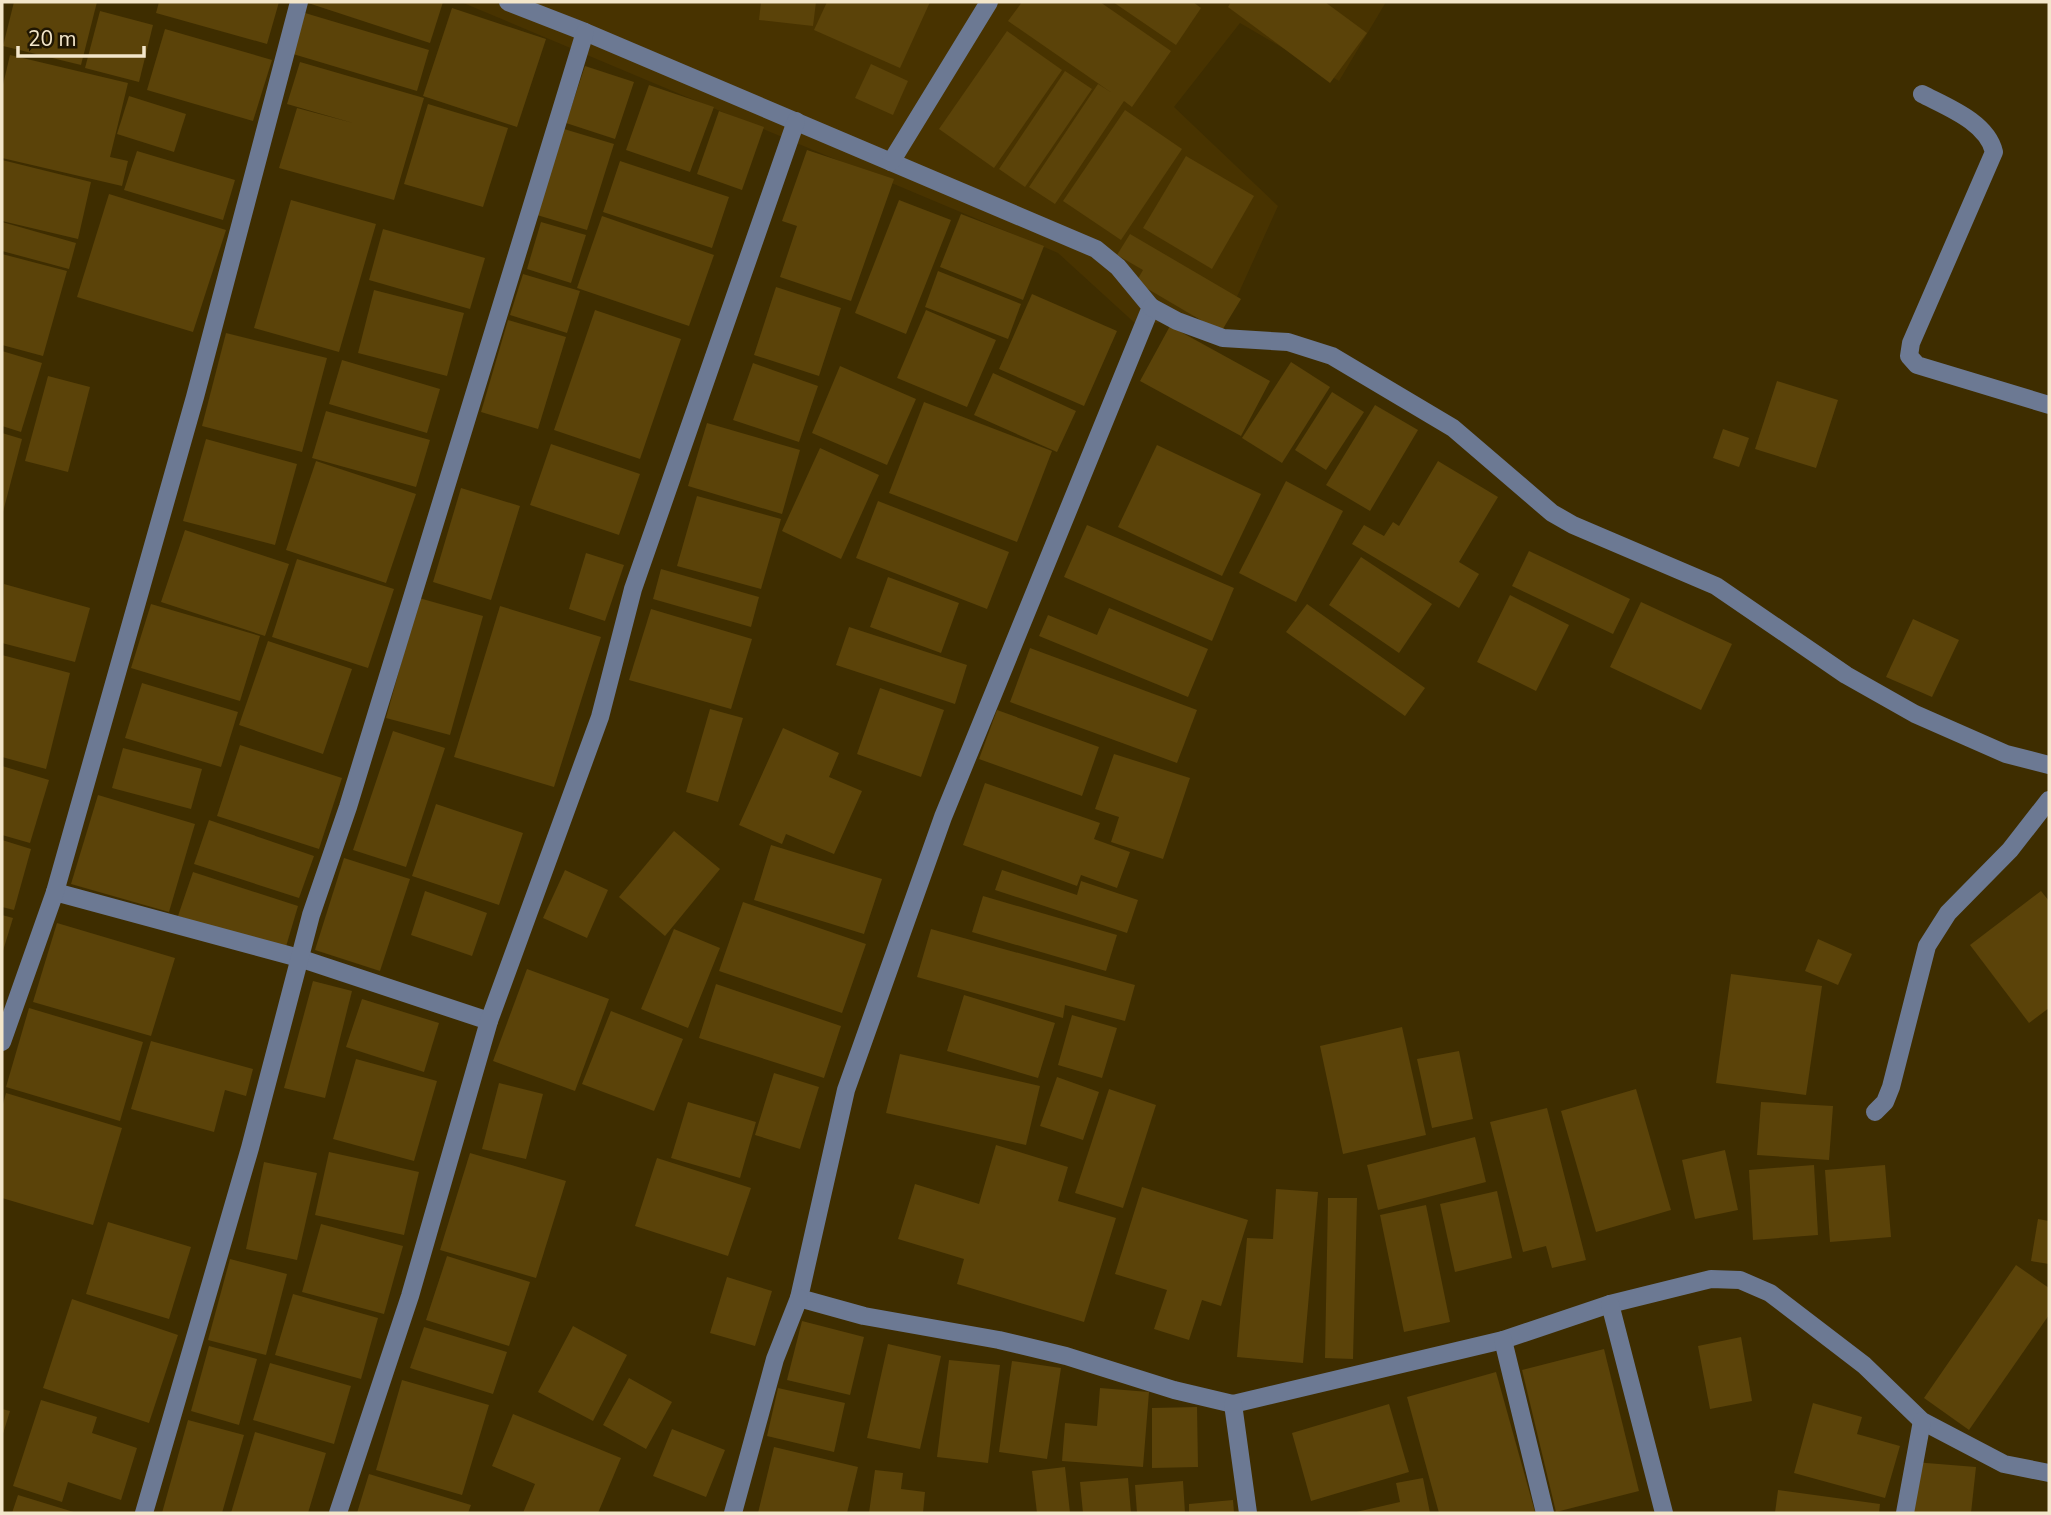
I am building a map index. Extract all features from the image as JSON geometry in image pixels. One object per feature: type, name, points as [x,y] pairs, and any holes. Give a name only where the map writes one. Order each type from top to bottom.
[{"type":"street","points":[[2,1042],[55,892],[195,397],[299,2]]},
{"type":"street","points":[[508,2],[585,32],[1096,249],[1118,267],[1151,307],[1177,321],[1223,338],[1288,342],[1332,356],[1453,428],[1562,519],[1716,586],[1846,676],[1915,714],[1995,749],[2049,765]]},
{"type":"street","points":[[891,162],[989,2]]},
{"type":"street","points":[[144,1513],[250,1148],[299,958],[585,32]]},
{"type":"street","points":[[1922,94],[1974,124],[1992,144],[1994,152],[1911,343],[1909,356],[1917,365],[2049,405]]},
{"type":"street","points":[[338,1513],[410,1296],[489,1021],[600,717],[633,589],[796,121]]},
{"type":"street","points":[[733,1513],[775,1359],[799,1298],[846,1090],[943,817],[1151,307]]},
{"type":"street","points":[[1875,1112],[1885,1102],[1892,1087],[1927,946],[1948,913],[2010,850],[2049,800]]},
{"type":"street","points":[[55,892],[299,958],[489,1021]]},
{"type":"street","points":[[799,1298],[864,1316],[999,1340],[1066,1356],[1174,1390],[1233,1404],[1503,1340],[1609,1304],[1712,1279],[1740,1280],[1770,1293],[1864,1365],[1922,1421],[2004,1464],[2049,1473]]},
{"type":"street","points":[[1609,1304],[1664,1513]]},
{"type":"street","points":[[1503,1340],[1545,1513]]},
{"type":"street","points":[[1233,1404],[1248,1513]]},
{"type":"street","points":[[1905,1513],[1922,1421]]},
{"type":"shaded area","points":[[461,2],[1386,2],[1339,81],[1240,23],[1174,107],[1278,206],[1231,310],[1138,326],[1058,253]]},
{"type":"building","points":[[14,2],[97,2],[81,65],[3,46]]},
{"type":"building","points":[[159,2],[279,2],[267,44],[156,13]]},
{"type":"building","points":[[305,2],[443,2],[430,43]]},
{"type":"building","points":[[761,2],[816,2],[813,26],[759,20]]},
{"type":"building","points":[[827,2],[930,2],[900,68],[814,30]]},
{"type":"building","points":[[1022,2],[1100,2],[1171,51],[1132,107],[1124,101],[1055,204],[1029,187],[1098,84],[1112,93],[1008,21]]},
{"type":"building","points":[[1113,2],[1193,2],[1201,8],[1176,45]]},
{"type":"building","points":[[1231,2],[1325,2],[1367,33],[1330,83],[1228,7]]},
{"type":"building","points":[[452,8],[546,39],[517,127],[423,96]]},
{"type":"building","points":[[100,11],[153,25],[139,82],[85,68]]},
{"type":"building","points":[[305,13],[429,50],[417,91],[293,54]]},
{"type":"building","points":[[165,29],[272,60],[253,121],[147,90]]},
{"type":"building","points":[[1007,31],[1062,70],[994,168],[939,129]]},
{"type":"building","points":[[10,55],[128,83],[110,157],[128,161],[122,186],[2,158],[2,89]]},
{"type":"building","points":[[300,62],[424,98],[394,200],[279,168],[297,108],[353,123],[287,104]]},
{"type":"building","points":[[871,64],[908,81],[893,115],[855,98]]},
{"type":"building","points":[[585,66],[634,82],[615,139],[566,123]]},
{"type":"building","points":[[1065,71],[1092,89],[1025,187],[999,169]]},
{"type":"building","points":[[649,85],[714,107],[690,172],[626,150]]},
{"type":"building","points":[[129,96],[186,114],[174,152],[117,134]]},
{"type":"building","points":[[428,104],[508,128],[483,207],[404,184]]},
{"type":"building","points":[[1125,110],[1182,149],[1121,240],[1063,201]]},
{"type":"building","points":[[719,111],[764,127],[742,190],[697,174]]},
{"type":"building","points":[[564,129],[614,144],[587,230],[537,215]]},
{"type":"building","points":[[807,150],[894,179],[851,301],[780,277],[797,226],[782,221]]},
{"type":"building","points":[[137,151],[235,180],[223,220],[124,190]]},
{"type":"building","points":[[1186,156],[1254,196],[1212,269],[1143,228]]},
{"type":"building","points":[[2,160],[91,182],[78,239],[2,221]]},
{"type":"building","points":[[620,161],[729,197],[712,248],[603,212]]},
{"type":"building","points":[[109,194],[226,230],[193,332],[77,297]]},
{"type":"building","points":[[291,200],[376,224],[339,352],[254,328]]},
{"type":"building","points":[[899,200],[951,220],[906,334],[855,313]]},
{"type":"building","points":[[961,214],[1044,246],[1023,300],[940,267]]},
{"type":"building","points":[[602,216],[714,255],[689,326],[577,288]]},
{"type":"building","points":[[2,222],[76,243],[69,269],[2,251]]},
{"type":"building","points":[[541,222],[586,235],[571,283],[527,269]]},
{"type":"building","points":[[383,229],[485,258],[470,309],[369,280]]},
{"type":"building","points":[[1130,234],[1241,299],[1221,332],[1136,282],[1143,270],[1117,255]]},
{"type":"building","points":[[2,254],[67,271],[43,356],[2,345]]},
{"type":"building","points":[[938,271],[1021,304],[1008,339],[925,307]]},
{"type":"building","points":[[523,274],[580,291],[567,333],[510,315]]},
{"type":"building","points":[[776,287],[841,308],[819,376],[754,355]]},
{"type":"building","points":[[374,290],[464,313],[447,376],[358,353]]},
{"type":"building","points":[[1032,294],[1117,331],[1084,406],[999,369]]},
{"type":"building","points":[[595,310],[681,339],[640,459],[554,430]]},
{"type":"building","points":[[926,310],[996,340],[967,407],[897,378]]},
{"type":"building","points":[[508,320],[566,337],[538,429],[481,412]]},
{"type":"building","points":[[1170,326],[1270,381],[1241,436],[1140,381]]},
{"type":"building","points":[[226,333],[327,358],[302,452],[202,426]]},
{"type":"building","points":[[2,351],[42,363],[21,432],[2,426]]},
{"type":"building","points":[[342,360],[440,389],[427,433],[329,404]]},
{"type":"building","points":[[1291,362],[1330,387],[1282,463],[1242,438]]},
{"type":"building","points":[[753,363],[818,386],[799,442],[733,420]]},
{"type":"building","points":[[840,366],[916,399],[887,465],[812,433]]},
{"type":"building","points":[[993,373],[1076,411],[1057,452],[974,415]]},
{"type":"building","points":[[48,376],[90,387],[68,472],[25,461]]},
{"type":"building","points":[[1777,381],[1838,400],[1816,468],[1755,449]]},
{"type":"building","points":[[1332,392],[1364,412],[1326,470],[1295,450]]},
{"type":"building","points":[[924,402],[1052,451],[1017,542],[889,493]]},
{"type":"building","points":[[1375,405],[1418,430],[1370,511],[1326,485]]},
{"type":"building","points":[[326,411],[430,440],[416,487],[312,458]]},
{"type":"building","points":[[707,423],[800,450],[782,514],[688,486]]},
{"type":"building","points":[[1723,429],[1749,438],[1739,467],[1713,458]]},
{"type":"building","points":[[2,433],[22,439],[3,512],[2,512]]},
{"type":"building","points":[[206,439],[297,464],[275,545],[183,521]]},
{"type":"building","points":[[551,444],[640,474],[619,535],[530,505]]},
{"type":"building","points":[[1157,445],[1261,494],[1222,576],[1118,527]]},
{"type":"building","points":[[820,448],[879,475],[841,559],[782,531]]},
{"type":"building","points":[[316,461],[416,494],[386,583],[286,550]]},
{"type":"building","points":[[1438,461],[1498,497],[1459,562],[1479,574],[1459,608],[1352,544],[1364,525],[1384,536],[1393,522],[1399,526]]},
{"type":"building","points":[[1286,481],[1343,511],[1296,602],[1239,573]]},
{"type":"building","points":[[461,488],[520,506],[491,600],[433,582]]},
{"type":"building","points":[[697,496],[781,519],[761,589],[677,566]]},
{"type":"building","points":[[878,501],[1009,552],[987,609],[856,558]]},
{"type":"building","points":[[1087,525],[1234,588],[1212,641],[1064,577]]},
{"type":"building","points":[[185,530],[289,564],[265,636],[161,602]]},
{"type":"building","points":[[1529,551],[1630,599],[1613,634],[1512,586]]},
{"type":"building","points":[[586,553],[624,565],[605,621],[569,609]]},
{"type":"building","points":[[1361,557],[1432,604],[1399,653],[1329,605]]},
{"type":"building","points":[[297,559],[394,589],[368,668],[272,637]]},
{"type":"building","points":[[661,569],[759,597],[751,627],[653,599]]},
{"type":"building","points":[[888,577],[959,603],[941,653],[870,627]]},
{"type":"building","points":[[4,584],[90,608],[75,662],[2,643]]},
{"type":"building","points":[[1510,595],[1569,625],[1536,691],[1477,662]]},
{"type":"building","points":[[419,598],[483,616],[450,735],[386,718]]},
{"type":"building","points":[[1641,602],[1732,644],[1701,710],[1610,667]]},
{"type":"building","points":[[151,604],[260,636],[240,701],[131,668]]},
{"type":"building","points":[[1307,604],[1425,688],[1405,716],[1286,632]]},
{"type":"building","points":[[500,606],[601,637],[554,787],[454,757]]},
{"type":"building","points":[[1109,608],[1208,649],[1188,697],[1039,636],[1048,615],[1097,635]]},
{"type":"building","points":[[651,609],[752,639],[731,709],[629,680]]},
{"type":"building","points":[[1913,619],[1959,640],[1932,697],[1886,677]]},
{"type":"building","points":[[849,627],[967,665],[955,704],[836,665]]},
{"type":"building","points":[[268,641],[352,669],[323,754],[239,725]]},
{"type":"building","points":[[1030,648],[1197,710],[1177,763],[1010,702]]},
{"type":"building","points":[[2,655],[70,673],[46,769],[2,757]]},
{"type":"building","points":[[142,683],[238,712],[221,767],[125,738]]},
{"type":"building","points":[[880,688],[944,710],[921,777],[857,754]]},
{"type":"building","points":[[710,709],[743,718],[718,802],[686,792]]},
{"type":"building","points":[[997,710],[1099,747],[1082,796],[979,759]]},
{"type":"building","points":[[783,728],[839,753],[829,777],[862,791],[834,854],[786,834],[782,844],[739,825]]},
{"type":"building","points":[[393,731],[445,748],[406,867],[353,850]]},
{"type":"building","points":[[240,745],[342,778],[319,849],[217,816]]},
{"type":"building","points":[[123,748],[202,769],[191,809],[112,788]]},
{"type":"building","points":[[1114,754],[1190,778],[1163,859],[1111,842],[1119,817],[1095,809]]},
{"type":"building","points":[[2,766],[49,780],[30,843],[2,835]]},
{"type":"building","points":[[985,783],[1100,823],[1094,839],[1130,852],[1117,888],[1081,875],[1077,886],[963,845]]},
{"type":"building","points":[[98,795],[195,824],[169,912],[71,884]]},
{"type":"building","points":[[436,804],[523,833],[499,905],[412,876]]},
{"type":"building","points":[[209,820],[314,856],[299,898],[194,864]]},
{"type":"building","points":[[674,831],[720,869],[665,936],[619,897]]},
{"type":"building","points":[[2,840],[31,849],[14,910],[2,907]]},
{"type":"building","points":[[771,845],[882,879],[864,934],[754,900]]},
{"type":"building","points":[[344,858],[410,879],[380,971],[315,950]]},
{"type":"building","points":[[565,870],[608,890],[587,938],[543,918]]},
{"type":"building","points":[[1002,870],[1077,895],[1081,881],[1138,900],[1127,933],[995,890]]},
{"type":"building","points":[[193,872],[298,906],[285,950],[178,916]]},
{"type":"building","points":[[425,891],[487,913],[472,956],[411,935]]},
{"type":"building","points":[[2041,891],[2049,901],[2049,1008],[2029,1023],[1970,945]]},
{"type":"building","points":[[983,896],[1117,935],[1106,971],[972,932]]},
{"type":"building","points":[[743,902],[866,944],[842,1013],[719,971]]},
{"type":"building","points":[[2,915],[13,918],[2,954]]},
{"type":"building","points":[[57,923],[175,958],[151,1036],[33,1002]]},
{"type":"building","points":[[674,929],[720,948],[688,1028],[641,1009]]},
{"type":"building","points":[[931,929],[1135,985],[1125,1021],[1065,1005],[1063,1018],[917,977]]},
{"type":"building","points":[[1818,939],[1852,954],[1838,985],[1805,971]]},
{"type":"building","points":[[527,969],[609,999],[575,1091],[493,1061]]},
{"type":"building","points":[[1731,974],[1822,986],[1806,1095],[1716,1083]]},
{"type":"building","points":[[313,981],[352,991],[325,1098],[284,1088]]},
{"type":"building","points":[[716,984],[841,1026],[824,1078],[699,1038]]},
{"type":"building","points":[[964,995],[1055,1023],[1038,1078],[947,1051]]},
{"type":"building","points":[[362,999],[439,1023],[424,1072],[346,1047]]},
{"type":"building","points":[[29,1008],[143,1042],[120,1121],[6,1087]]},
{"type":"building","points":[[611,1011],[683,1039],[654,1111],[582,1084]]},
{"type":"building","points":[[1072,1015],[1117,1028],[1102,1078],[1058,1065]]},
{"type":"building","points":[[1402,1027],[1426,1135],[1343,1154],[1320,1046]]},
{"type":"building","points":[[151,1041],[253,1069],[246,1096],[225,1090],[214,1132],[131,1109]]},
{"type":"building","points":[[1459,1051],[1473,1119],[1432,1128],[1417,1059]]},
{"type":"building","points":[[900,1054],[1040,1086],[1026,1145],[886,1113]]},
{"type":"building","points":[[356,1059],[437,1081],[414,1161],[333,1139]]},
{"type":"building","points":[[774,1073],[819,1087],[800,1149],[755,1135]]},
{"type":"building","points":[[1057,1077],[1099,1092],[1083,1140],[1040,1126]]},
{"type":"building","points":[[499,1083],[543,1094],[526,1159],[482,1149]]},
{"type":"building","points":[[1109,1089],[1156,1105],[1123,1208],[1075,1193]]},
{"type":"building","points":[[1636,1089],[1671,1210],[1596,1232],[1561,1111]]},
{"type":"building","points":[[6,1093],[122,1128],[93,1225],[2,1198],[2,1108]]},
{"type":"building","points":[[688,1102],[756,1122],[740,1178],[671,1158]]},
{"type":"building","points":[[1761,1102],[1833,1106],[1829,1160],[1757,1155]]},
{"type":"building","points":[[1547,1108],[1586,1260],[1552,1268],[1546,1246],[1523,1252],[1490,1122]]},
{"type":"building","points":[[1475,1137],[1486,1182],[1378,1210],[1367,1165]]},
{"type":"building","points":[[996,1145],[1068,1167],[1058,1201],[1116,1218],[1084,1322],[957,1284],[964,1259],[898,1239],[915,1184],[979,1204]]},
{"type":"building","points":[[1725,1150],[1738,1210],[1695,1219],[1682,1160]]},
{"type":"building","points":[[329,1152],[419,1172],[404,1235],[315,1215]]},
{"type":"building","points":[[470,1153],[566,1181],[536,1278],[440,1250]]},
{"type":"building","points":[[657,1158],[751,1188],[728,1256],[635,1226]]},
{"type":"building","points":[[264,1162],[317,1173],[297,1260],[246,1249]]},
{"type":"building","points":[[1814,1165],[1818,1235],[1753,1240],[1749,1170]]},
{"type":"building","points":[[1885,1165],[1891,1237],[1830,1242],[1825,1170]]},
{"type":"building","points":[[1142,1187],[1248,1220],[1221,1306],[1202,1300],[1189,1340],[1154,1329],[1167,1290],[1115,1274]]},
{"type":"building","points":[[1276,1189],[1318,1192],[1303,1363],[1237,1357],[1247,1238],[1273,1239]]},
{"type":"building","points":[[1497,1191],[1512,1258],[1455,1272],[1440,1204]]},
{"type":"building","points":[[1328,1198],[1357,1198],[1353,1359],[1325,1358]]},
{"type":"building","points":[[1426,1205],[1450,1322],[1404,1332],[1380,1215]]},
{"type":"building","points":[[2038,1219],[2049,1221],[2049,1264],[2031,1261]]},
{"type":"building","points":[[108,1222],[191,1247],[169,1319],[86,1294]]},
{"type":"building","points":[[321,1224],[403,1246],[384,1314],[302,1292]]},
{"type":"building","points":[[447,1256],[530,1282],[509,1346],[426,1320]]},
{"type":"building","points":[[230,1259],[287,1274],[266,1355],[208,1340]]},
{"type":"building","points":[[2016,1265],[2049,1288],[2049,1315],[1969,1430],[1924,1398]]},
{"type":"building","points":[[727,1277],[772,1291],[755,1346],[710,1333]]},
{"type":"building","points":[[293,1294],[378,1318],[361,1379],[275,1355]]},
{"type":"building","points":[[72,1299],[178,1335],[149,1423],[43,1388]]},
{"type":"building","points":[[802,1321],[864,1337],[850,1395],[787,1380]]},
{"type":"building","points":[[573,1326],[627,1355],[593,1421],[538,1392]]},
{"type":"building","points":[[424,1327],[507,1352],[493,1394],[410,1368]]},
{"type":"building","points":[[1741,1337],[1752,1401],[1710,1409],[1698,1346]]},
{"type":"building","points":[[888,1344],[941,1356],[920,1449],[867,1438]]},
{"type":"building","points":[[209,1346],[257,1359],[239,1425],[191,1411]]},
{"type":"building","points":[[1604,1349],[1639,1491],[1556,1512],[1522,1370]]},
{"type":"building","points":[[949,1360],[1000,1365],[988,1463],[937,1457]]},
{"type":"building","points":[[1012,1361],[1061,1368],[1047,1459],[999,1452]]},
{"type":"building","points":[[270,1363],[351,1386],[334,1444],[253,1420]]},
{"type":"building","points":[[1496,1372],[1535,1512],[1439,1513],[1407,1397]]},
{"type":"building","points":[[629,1378],[672,1402],[646,1449],[603,1425]]},
{"type":"building","points":[[402,1380],[489,1405],[462,1495],[376,1470]]},
{"type":"building","points":[[778,1388],[845,1403],[834,1452],[767,1436]]},
{"type":"building","points":[[1100,1388],[1149,1392],[1143,1467],[1062,1461],[1065,1423],[1097,1426]]},
{"type":"building","points":[[41,1400],[97,1417],[92,1433],[137,1448],[121,1500],[68,1482],[62,1502],[13,1486]]},
{"type":"building","points":[[1813,1403],[1862,1417],[1857,1434],[1900,1446],[1885,1498],[1794,1473]]},
{"type":"building","points":[[1389,1404],[1409,1472],[1311,1501],[1292,1433]]},
{"type":"building","points":[[1197,1407],[1198,1467],[1152,1468],[1152,1408]]},
{"type":"building","points":[[2,1409],[10,1411],[2,1437]]},
{"type":"building","points":[[513,1414],[621,1458],[598,1513],[523,1513],[535,1484],[492,1466]]},
{"type":"building","points":[[188,1420],[244,1435],[222,1513],[162,1513]]},
{"type":"building","points":[[672,1429],[725,1450],[706,1497],[653,1476]]},
{"type":"building","points":[[255,1432],[326,1453],[308,1513],[231,1513]]},
{"type":"building","points":[[774,1447],[858,1467],[847,1513],[758,1513]]},
{"type":"building","points":[[1914,1462],[1976,1467],[1971,1513],[1909,1513]]},
{"type":"building","points":[[1065,1467],[1070,1513],[1037,1513],[1032,1471]]},
{"type":"building","points":[[875,1470],[903,1473],[901,1489],[925,1492],[923,1513],[869,1513]]},
{"type":"building","points":[[369,1474],[471,1505],[468,1513],[357,1513]]},
{"type":"building","points":[[1128,1478],[1131,1513],[1083,1513],[1080,1482]]},
{"type":"building","points":[[1423,1478],[1430,1513],[1352,1513],[1400,1502],[1396,1483]]},
{"type":"building","points":[[1183,1481],[1185,1513],[1137,1513],[1135,1485]]},
{"type":"building","points":[[1778,1490],[1880,1504],[1879,1513],[1775,1513]]},
{"type":"building","points":[[18,1495],[77,1513],[12,1513]]},
{"type":"building","points":[[1233,1500],[1234,1513],[1189,1513],[1189,1504]]}]
